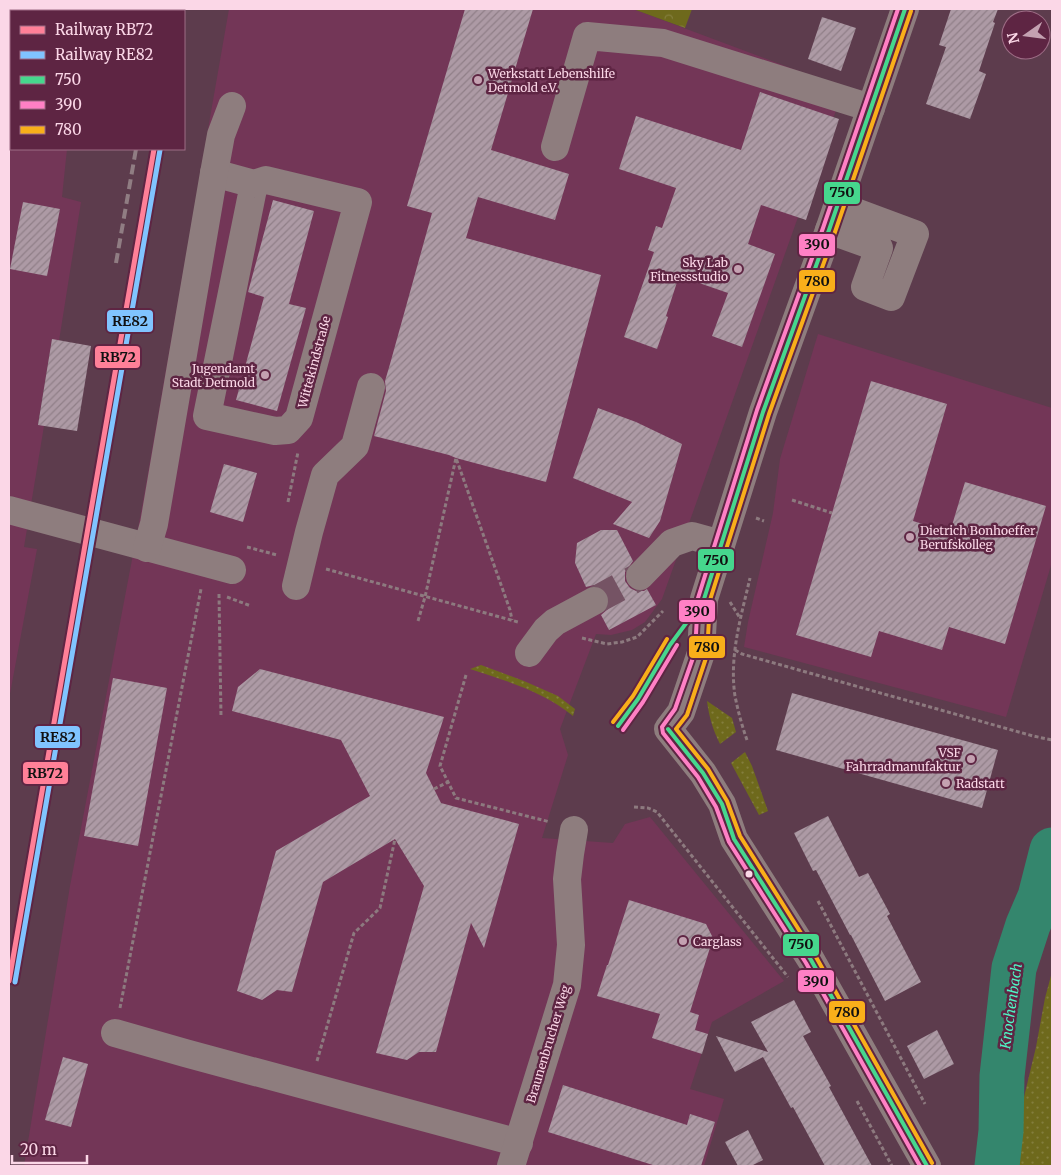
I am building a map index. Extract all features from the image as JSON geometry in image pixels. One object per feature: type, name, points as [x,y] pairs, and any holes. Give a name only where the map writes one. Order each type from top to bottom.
[{"type":"street","points":[[906,9],[763,412],[698,609],[702,643],[701,653],[681,712],[668,729],[703,773],[718,797],[734,839],[811,960],[927,1166]]},
{"type":"street","points":[[555,147],[588,36],[663,43],[871,108]]},
{"type":"street","points":[[147,548],[154,524],[221,135],[232,106]]},
{"type":"street","name":"Wittekindstraße","points":[[214,173],[254,184],[266,180],[358,202],[299,418],[288,430],[275,430],[207,416],[254,184]]},
{"type":"street","points":[[833,217],[896,227],[915,234],[892,297],[865,287],[879,248],[833,217]]},
{"type":"street","points":[[296,586],[325,475],[355,446],[371,387]]},
{"type":"street","points":[[9,510],[232,570]]},
{"type":"street","points":[[640,576],[672,543],[692,536],[721,544]]},
{"type":"street","points":[[528,653],[554,622],[594,601]]},
{"type":"street","name":"Braunenbrucher Weg","points":[[515,1154],[567,985],[571,945],[567,879],[570,854],[563,826]]},
{"type":"street","points":[[115,1033],[384,1106],[515,1154]]},
{"type":"path","points":[[286,508],[302,435],[299,418]]},
{"type":"path","points":[[418,621],[456,458],[512,620]]},
{"type":"path","points":[[792,500],[832,513]]},
{"type":"path","points":[[747,740],[735,696],[734,681],[735,650],[750,578]]},
{"type":"path","points":[[115,1033],[201,587]]},
{"type":"path","points":[[219,594],[221,717]]},
{"type":"path","points":[[637,637],[663,611]]},
{"type":"path","points":[[735,650],[742,654],[1052,740]]},
{"type":"path","points":[[466,675],[440,766],[456,798],[563,826]]},
{"type":"path","points":[[434,789],[448,782]]},
{"type":"path","points":[[634,807],[648,808],[657,812],[792,982]]},
{"type":"path","points":[[309,1086],[354,933],[380,908],[396,839]]},
{"type":"path","points":[[818,901],[928,1112]]},
{"type":"path","points":[[856,1098],[892,1166]]},
{"type":"shaded area","points":[[9,9],[78,9],[10,10],[10,150],[67,150],[62,197],[81,202],[59,341],[52,340],[38,424],[44,426],[24,547],[37,549],[9,699]]},
{"type":"shaded area","points":[[229,9],[633,9],[844,88],[662,599],[645,622],[632,630],[611,635],[596,634],[560,729],[568,755],[542,838],[613,843],[625,824],[650,817],[784,981],[712,1022],[690,1089],[724,1099],[704,1166],[24,1166],[70,886],[142,507]]},
{"type":"shaded area","name":"Dietrich Bonhoeffer Berufskolleg","points":[[818,334],[1052,408],[1052,562],[1006,717],[744,647],[773,513],[780,459]]},
{"type":"green space","points":[[633,9],[692,9],[685,28]]},
{"type":"green space","points":[[481,665],[558,696],[575,709],[573,716],[537,693],[470,669]]},
{"type":"green space","points":[[707,701],[732,718],[736,732],[720,744],[715,734]]},
{"type":"green space","points":[[745,752],[768,811],[759,815],[731,763]]},
{"type":"green space","points":[[1052,972],[1052,1166],[1015,1166],[1018,1122]]},
{"type":"building","points":[[465,9],[533,9],[491,150],[569,174],[555,220],[478,197],[466,238],[601,275],[546,482],[374,436],[386,391],[385,381],[432,213],[407,206]]},
{"type":"building","points":[[951,9],[998,9],[979,71],[986,74],[970,119],[926,104],[946,47],[939,45]]},
{"type":"building","points":[[822,17],[856,28],[841,71],[808,59]]},
{"type":"building","points":[[760,92],[839,119],[806,220],[761,205],[748,244],[775,254],[742,347],[712,336],[728,293],[679,276],[657,349],[624,337],[654,252],[648,250],[656,226],[662,228],[676,188],[619,169],[636,116],[741,150]]},
{"type":"building","points":[[273,200],[314,211],[289,304],[306,308],[277,411],[236,400],[264,297],[248,292]]},
{"type":"building","points":[[23,202],[60,209],[47,276],[10,269]]},
{"type":"building","points":[[52,339],[91,346],[77,431],[38,425]]},
{"type":"building","points":[[871,381],[947,404],[913,521],[950,532],[965,482],[1046,506],[1005,644],[949,627],[942,650],[879,631],[871,657],[796,635]]},
{"type":"building","points":[[598,408],[636,422],[682,444],[660,521],[649,538],[613,524],[632,502],[573,478]]},
{"type":"building","points":[[224,464],[257,473],[243,522],[210,512]]},
{"type":"building","points":[[601,530],[617,530],[633,561],[625,572],[625,581],[630,588],[636,591],[647,589],[656,605],[609,630],[601,615],[608,609],[610,602],[608,594],[602,588],[594,585],[586,587],[575,563],[577,543]]},
{"type":"building","points":[[260,669],[444,717],[426,773],[441,803],[519,824],[484,948],[471,923],[436,1052],[419,1052],[407,1060],[376,1053],[424,886],[395,839],[323,882],[292,992],[277,990],[262,1000],[237,991],[276,851],[370,796],[341,740],[232,711],[238,687]]},
{"type":"building","points":[[113,678],[167,688],[138,846],[84,836]]},
{"type":"building","points":[[792,693],[998,750],[982,808],[776,750]]},
{"type":"building","points":[[828,816],[859,877],[868,873],[890,914],[887,916],[921,982],[885,1001],[816,870],[813,871],[794,833]]},
{"type":"building","points":[[629,900],[706,924],[713,938],[690,1012],[699,1015],[695,1030],[708,1034],[702,1054],[652,1038],[660,1014],[597,996]]},
{"type":"building","points":[[794,1000],[811,1032],[803,1036],[872,1166],[825,1166],[763,1057],[735,1072],[716,1036],[768,1052],[751,1022]]},
{"type":"building","points":[[937,1030],[954,1064],[924,1079],[907,1046]]},
{"type":"building","points":[[63,1057],[88,1064],[71,1127],[45,1120]]},
{"type":"building","points":[[563,1085],[687,1125],[690,1114],[715,1122],[701,1166],[656,1166],[548,1132]]},
{"type":"building","points":[[748,1130],[763,1160],[751,1166],[738,1166],[725,1142]]},
{"type":"waterway","name":"Knochenbach","points":[[997,1166],[1001,1131],[1002,1076],[1014,968],[1028,925],[1040,897],[1052,850]]},
{"type":"tunnel","points":[[594,601],[640,576]]},
{"type":"railway","points":[[116,263],[136,150]]},
{"type":"rail line","name":"RB72","points":[[9,981],[154,150]]},
{"type":"rail line","name":"RE82","points":[[15,982],[160,150]]},
{"type":"transit line","name":"390","points":[[898,9],[823,228],[757,410],[698,598],[695,652],[675,709],[662,727],[663,733],[698,777],[716,807],[729,842],[806,963],[920,1166]]},
{"type":"transit line","name":"750","points":[[618,726],[638,699],[670,645],[704,599],[763,412],[829,230],[905,9]]},
{"type":"transit line","name":"780","points":[[911,11],[835,232],[769,414],[710,600],[707,655],[687,715],[676,729],[708,769],[727,801],[740,836],[816,957],[932,1163]]},
{"type":"transit line","name":"780","points":[[613,722],[633,696],[667,639]]},
{"type":"transit line","name":"390","points":[[623,730],[643,702],[677,645]]},
{"type":"transit line","name":"750","points":[[668,729],[703,773],[722,804],[734,839],[811,960],[927,1166]]},
{"type":"place","name":"Werkstatt Lebenshilfe Detmold e.V.","points":[[478,80]]},
{"type":"place","name":"Sky Lab Fitnessstudio","points":[[738,269]]},
{"type":"place","name":"Jugendamt Stadt Detmold","points":[[265,375]]},
{"type":"place","name":"Dietrich Bonhoeffer Berufskolleg","points":[[910,537]]},
{"type":"place","name":"VSF Fahrradmanufaktur","points":[[971,759]]},
{"type":"place","name":"Radstatt","points":[[946,783]]},
{"type":"place","name":"Carglass","points":[[683,941]]}]
